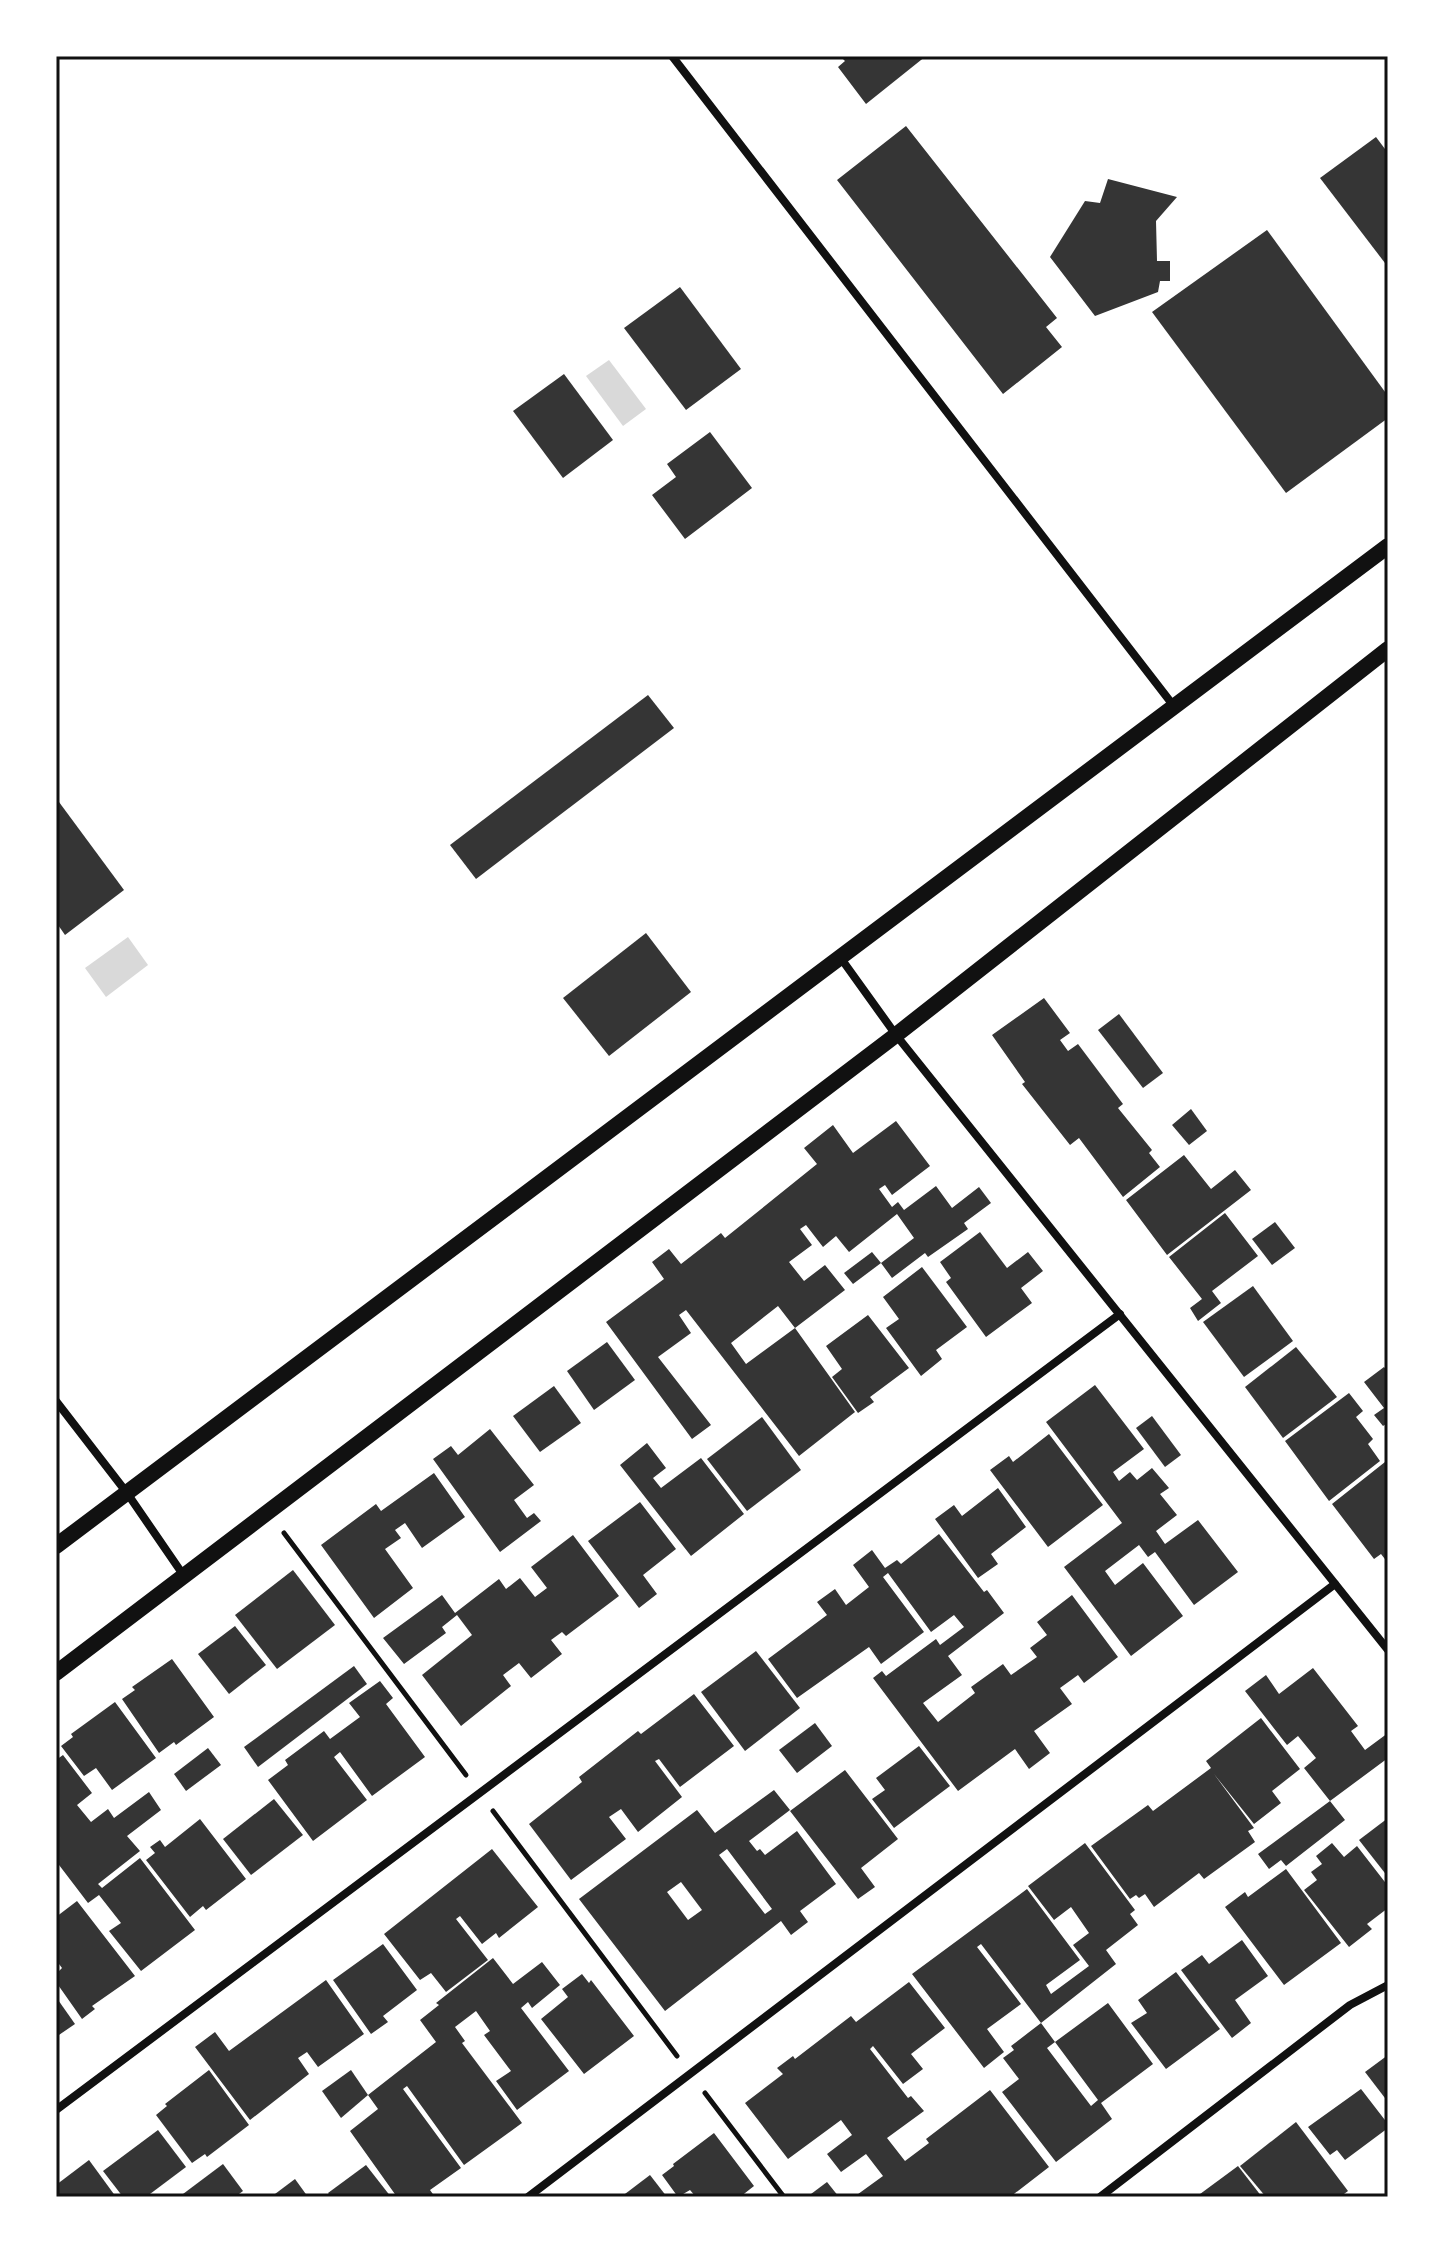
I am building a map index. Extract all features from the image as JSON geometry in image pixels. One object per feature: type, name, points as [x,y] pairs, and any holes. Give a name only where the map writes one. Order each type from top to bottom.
[{"type":"main road","points":[[56,1546],[1388,546]]},
{"type":"main road","points":[[56,1673],[896,1035],[1388,649]]},
{"type":"street","points":[[672,56],[1173,705]]},
{"type":"street","points":[[840,956],[896,1035],[1388,1650]]},
{"type":"street","points":[[56,2110],[1120,1314]]},
{"type":"street","points":[[56,1401],[127,1493],[184,1576]]},
{"type":"street","points":[[528,2197],[1335,1584]]},
{"type":"street","points":[[1100,2197],[1350,2005],[1388,1985]]},
{"type":"path","points":[[268,1511],[784,2197]]},
{"type":"shaded area","points":[[609,360],[646,409],[623,426],[586,376]]},
{"type":"shaded area","points":[[128,937],[148,965],[106,997],[85,968]]},
{"type":"building","points":[[840,56],[926,56],[866,104],[838,67],[845,61]]},
{"type":"building","points":[[906,126],[1057,318],[1046,327],[1062,347],[1003,394],[837,180]]},
{"type":"building","points":[[1376,137],[1388,153],[1388,267],[1320,178]]},
{"type":"building","points":[[1108,179],[1177,197],[1156,221],[1157,261],[1170,261],[1170,281],[1160,281],[1158,292],[1095,316],[1050,257],[1085,201],[1100,203]]},
{"type":"building","points":[[1267,230],[1388,396],[1388,418],[1286,493],[1152,312]]},
{"type":"building","points":[[680,287],[741,369],[686,410],[624,328]]},
{"type":"building","points":[[564,374],[613,440],[563,478],[513,411]]},
{"type":"building","points":[[710,432],[752,488],[685,539],[652,495],[676,477],[667,464]]},
{"type":"building","points":[[648,695],[674,728],[476,879],[450,845]]},
{"type":"building","points":[[59,802],[124,890],[65,935],[56,922],[56,804]]},
{"type":"building","points":[[646,933],[691,992],[609,1056],[563,998]]},
{"type":"building","points":[[1044,998],[1070,1033],[1060,1040],[1068,1051],[1078,1044],[1123,1104],[1118,1108],[1152,1150],[1149,1153],[1160,1167],[1123,1197],[1079,1138],[1070,1145],[1022,1084],[1025,1082],[992,1035]]},
{"type":"building","points":[[1119,1014],[1163,1073],[1143,1088],[1098,1030]]},
{"type":"building","points":[[1191,1109],[1207,1131],[1189,1145],[1172,1125]]},
{"type":"building","points":[[896,1121],[930,1166],[892,1195],[885,1185],[879,1189],[892,1207],[898,1202],[904,1210],[936,1186],[952,1208],[979,1187],[991,1203],[964,1223],[968,1229],[928,1257],[925,1253],[892,1278],[881,1263],[914,1238],[897,1214],[849,1252],[836,1236],[823,1247],[806,1225],[800,1229],[812,1245],[789,1262],[804,1281],[825,1265],[845,1290],[795,1328],[855,1412],[799,1456],[686,1310],[679,1315],[691,1333],[658,1357],[711,1425],[692,1439],[606,1322],[664,1279],[652,1262],[669,1249],[681,1264],[721,1233],[725,1238],[817,1164],[804,1148],[833,1125],[853,1153]],"holes":[[[778,1306],[795,1328],[746,1364],[731,1343]]]},
{"type":"building","points":[[1184,1155],[1211,1189],[1235,1170],[1251,1190],[1167,1255],[1126,1200]]},
{"type":"building","points":[[1225,1213],[1258,1256],[1212,1291],[1221,1303],[1198,1321],[1190,1308],[1202,1299],[1169,1257]]},
{"type":"building","points":[[1275,1222],[1295,1248],[1272,1265],[1252,1239]]},
{"type":"building","points":[[980,1232],[1007,1268],[1028,1252],[1043,1271],[1021,1288],[1032,1303],[986,1337],[946,1282],[951,1278],[940,1262]]},
{"type":"building","points":[[872,1252],[881,1263],[853,1284],[844,1273]]},
{"type":"building","points":[[922,1267],[967,1327],[936,1350],[942,1359],[921,1376],[886,1328],[899,1319],[883,1297]]},
{"type":"building","points":[[1253,1286],[1293,1341],[1244,1377],[1203,1322]]},
{"type":"building","points":[[868,1315],[909,1368],[870,1397],[874,1402],[858,1413],[832,1377],[842,1369],[826,1346]]},
{"type":"building","points":[[607,1342],[635,1380],[594,1410],[567,1371]]},
{"type":"building","points":[[1296,1347],[1337,1397],[1283,1438],[1245,1387]]},
{"type":"building","points":[[1384,1367],[1388,1372],[1388,1426],[1383,1426],[1374,1415],[1384,1408],[1364,1382]]},
{"type":"building","points":[[1095,1385],[1144,1449],[1113,1472],[1119,1481],[1130,1472],[1137,1480],[1152,1468],[1169,1488],[1160,1494],[1177,1515],[1156,1531],[1165,1544],[1198,1520],[1238,1572],[1194,1605],[1155,1552],[1148,1557],[1139,1545],[1105,1571],[1115,1585],[1143,1563],[1183,1616],[1131,1656],[1064,1567],[1122,1523],[1046,1422]]},
{"type":"building","points":[[554,1386],[581,1423],[540,1452],[513,1416]]},
{"type":"building","points":[[1349,1393],[1363,1411],[1356,1417],[1373,1439],[1368,1444],[1380,1461],[1329,1501],[1285,1441]]},
{"type":"building","points":[[1152,1416],[1181,1455],[1165,1467],[1136,1428]]},
{"type":"building","points":[[762,1417],[801,1470],[747,1511],[707,1459]]},
{"type":"building","points":[[490,1429],[534,1485],[514,1500],[527,1518],[534,1513],[541,1521],[500,1552],[433,1459],[451,1446],[458,1455]]},
{"type":"building","points":[[1049,1434],[1103,1505],[1048,1547],[990,1470],[1009,1456],[1013,1462]]},
{"type":"building","points":[[647,1443],[666,1468],[653,1478],[661,1488],[701,1458],[744,1514],[691,1556],[620,1465]]},
{"type":"building","points":[[1385,1462],[1388,1465],[1388,1563],[1381,1554],[1374,1559],[1332,1504]]},
{"type":"building","points":[[434,1473],[465,1517],[422,1548],[405,1523],[395,1530],[401,1538],[385,1549],[413,1588],[374,1618],[321,1545],[376,1504],[381,1511]]},
{"type":"building","points":[[998,1488],[1026,1527],[991,1554],[998,1564],[978,1578],[935,1519],[954,1505],[962,1516]]},
{"type":"building","points":[[640,1502],[676,1549],[643,1575],[657,1594],[639,1608],[588,1541]]},
{"type":"building","points":[[939,1534],[1004,1613],[948,1656],[962,1675],[923,1703],[938,1722],[975,1693],[971,1687],[1003,1664],[1011,1675],[1037,1657],[1030,1648],[1047,1635],[1037,1622],[1072,1595],[1118,1657],[1084,1683],[1078,1675],[1060,1688],[1072,1704],[1034,1731],[1050,1753],[1029,1769],[1015,1749],[958,1791],[873,1678],[882,1671],[886,1676],[936,1639],[940,1645],[964,1627],[954,1615],[931,1632],[888,1573],[883,1577],[924,1632],[881,1664],[869,1647],[797,1698],[768,1659],[827,1615],[817,1602],[835,1589],[846,1605],[869,1587],[853,1565],[872,1550],[885,1568],[897,1560],[901,1564]]},
{"type":"building","points":[[573,1535],[619,1596],[566,1636],[562,1632],[551,1640],[562,1654],[531,1678],[519,1663],[503,1675],[511,1686],[461,1726],[422,1675],[472,1635],[457,1615],[442,1627],[446,1633],[404,1664],[383,1638],[442,1595],[455,1613],[499,1579],[506,1589],[520,1578],[535,1597],[547,1588],[531,1567]]},
{"type":"building","points":[[293,1570],[335,1625],[277,1669],[235,1615]]},
{"type":"building","points":[[235,1626],[266,1665],[229,1694],[198,1654]]},
{"type":"building","points":[[756,1651],[800,1708],[745,1751],[701,1692]]},
{"type":"building","points":[[172,1659],[214,1717],[176,1745],[174,1742],[159,1753],[122,1699],[135,1690],[132,1687]]},
{"type":"building","points":[[354,1666],[367,1684],[258,1767],[244,1747]]},
{"type":"building","points":[[1313,1668],[1358,1726],[1351,1731],[1365,1750],[1388,1733],[1388,1758],[1330,1801],[1304,1768],[1316,1758],[1298,1736],[1287,1745],[1245,1691],[1266,1675],[1279,1694]]},
{"type":"building","points":[[380,1681],[393,1698],[386,1704],[425,1757],[372,1796],[340,1752],[334,1757],[367,1800],[313,1841],[268,1780],[288,1765],[285,1760],[324,1731],[330,1739],[360,1717],[349,1703]]},
{"type":"building","points":[[694,1694],[734,1746],[680,1787],[659,1759],[655,1761],[682,1797],[638,1832],[621,1809],[609,1817],[626,1839],[571,1880],[529,1824],[582,1782],[579,1777],[638,1731],[641,1734]]},
{"type":"building","points":[[115,1702],[156,1758],[112,1790],[96,1768],[84,1776],[61,1746],[73,1737],[71,1734]]},
{"type":"building","points":[[1261,1718],[1300,1769],[1272,1791],[1281,1803],[1254,1824],[1214,1774],[1254,1828],[1248,1831],[1255,1842],[1204,1879],[1199,1873],[1154,1907],[1145,1894],[1130,1899],[1091,1846],[1148,1805],[1153,1811],[1211,1768],[1206,1761]]},
{"type":"building","points":[[815,1723],[832,1746],[797,1773],[779,1750]]},
{"type":"building","points":[[919,1746],[950,1786],[894,1828],[872,1799],[885,1790],[876,1778]]},
{"type":"building","points":[[208,1748],[221,1765],[186,1791],[174,1774]]},
{"type":"building","points":[[63,1755],[92,1793],[77,1805],[91,1822],[108,1809],[114,1818],[149,1792],[161,1810],[127,1836],[140,1851],[98,1884],[102,1888],[140,1858],[195,1930],[141,1971],[109,1931],[121,1923],[99,1895],[88,1903],[56,1861],[56,1760]]},
{"type":"building","points":[[845,1770],[898,1839],[861,1868],[875,1887],[858,1899],[790,1811]]},
{"type":"building","points":[[774,1790],[790,1810],[749,1841],[765,1855],[797,1831],[836,1884],[800,1911],[808,1922],[791,1935],[781,1921],[665,2011],[579,1899],[697,1810],[715,1833]],"holes":[[[727,1849],[772,1909],[765,1914],[719,1855]],[[681,1882],[702,1910],[688,1920],[667,1892]]]},
{"type":"building","points":[[274,1799],[303,1835],[251,1875],[223,1839]]},
{"type":"building","points":[[1330,1801],[1345,1820],[1286,1866],[1281,1860],[1269,1869],[1258,1854]]},
{"type":"building","points":[[1388,1818],[1388,1877],[1359,1840]]},
{"type":"building","points":[[200,1819],[246,1879],[206,1910],[203,1906],[190,1917],[146,1860],[155,1853],[150,1847],[160,1840],[165,1847]]},
{"type":"building","points":[[1085,1843],[1135,1910],[1130,1914],[1138,1925],[1106,1950],[1116,1964],[1041,2023],[981,1944],[977,1947],[1021,2004],[987,2029],[1004,2052],[984,2068],[912,1974],[1027,1889],[1080,1960],[1046,1985],[1051,1994],[1089,1966],[1073,1945],[1089,1933],[1071,1907],[1054,1920],[1028,1886]]},
{"type":"building","points":[[1332,1843],[1344,1857],[1357,1846],[1388,1886],[1388,1908],[1367,1924],[1372,1929],[1349,1947],[1304,1890],[1317,1880],[1311,1872],[1322,1864],[1316,1856]]},
{"type":"building","points":[[492,1849],[538,1907],[499,1938],[496,1933],[482,1944],[460,1916],[456,1919],[488,1960],[446,1992],[431,1973],[420,1980],[384,1934]]},
{"type":"building","points":[[1286,1869],[1341,1943],[1284,1985],[1225,1907],[1245,1892],[1248,1897]]},
{"type":"building","points":[[77,1901],[135,1976],[92,2006],[95,2009],[82,2019],[56,1982],[56,1974],[62,1968],[56,1960],[56,1917]]},
{"type":"building","points":[[1242,1940],[1268,1976],[1235,2000],[1251,2023],[1232,2038],[1181,1970],[1202,1955],[1209,1964]]},
{"type":"building","points":[[383,1944],[417,1990],[383,2016],[388,2022],[371,2034],[333,1980]]},
{"type":"building","points":[[493,1958],[513,1984],[542,1962],[560,1985],[532,2008],[528,2002],[521,2008],[569,2071],[517,2110],[496,2081],[511,2071],[484,2035],[490,2031],[476,2011],[455,2027],[465,2041],[462,2043],[522,2123],[464,2165],[407,2086],[403,2089],[461,2168],[430,2190],[435,2197],[397,2197],[350,2131],[378,2109],[368,2095],[436,2042],[420,2020],[439,2005],[436,2003]]},
{"type":"building","points":[[1176,1972],[1220,2029],[1166,2069],[1131,2023],[1147,2013],[1138,2000]]},
{"type":"building","points":[[582,1974],[589,1983],[591,1980],[634,2036],[584,2074],[541,2019],[568,1997],[562,1989]]},
{"type":"building","points":[[326,1980],[364,2034],[318,2067],[307,2052],[298,2058],[309,2074],[250,2120],[195,2047],[215,2032],[229,2051]]},
{"type":"building","points":[[909,1982],[945,2028],[911,2054],[923,2069],[903,2084],[873,2046],[870,2049],[908,2098],[911,2096],[924,2111],[887,2138],[905,2161],[929,2143],[926,2139],[990,2090],[1049,2167],[1010,2197],[854,2197],[883,2176],[866,2154],[841,2172],[827,2154],[852,2135],[841,2120],[788,2159],[745,2103],[783,2074],[777,2068],[793,2056],[795,2059],[851,2016],[856,2022]]},
{"type":"building","points":[[56,1997],[75,2024],[56,2037]]},
{"type":"building","points":[[1108,2003],[1153,2064],[1101,2103],[1112,2119],[1056,2162],[1002,2092],[1019,2079],[1003,2058],[1014,2050],[1011,2046],[1041,2023],[1055,2042]],"holes":[[[1055,2042],[1098,2100],[1091,2106],[1047,2048]]]},
{"type":"building","points":[[1388,2055],[1388,2102],[1365,2072]]},
{"type":"building","points":[[209,2070],[249,2125],[207,2157],[205,2154],[192,2163],[156,2115],[167,2106],[165,2104]]},
{"type":"building","points":[[351,2070],[368,2095],[341,2118],[322,2091]]},
{"type":"building","points":[[1361,2089],[1388,2128],[1345,2160],[1337,2150],[1330,2155],[1308,2127]]},
{"type":"building","points":[[1296,2122],[1348,2191],[1340,2197],[1266,2197],[1240,2166]]},
{"type":"building","points":[[158,2130],[186,2167],[146,2197],[123,2197],[103,2171]]},
{"type":"building","points":[[714,2133],[754,2186],[740,2197],[696,2197],[690,2190],[678,2197],[662,2175]]},
{"type":"building","points":[[89,2160],[116,2197],[56,2197],[56,2185]]},
{"type":"building","points":[[223,2164],[243,2191],[235,2197],[179,2197]]},
{"type":"building","points":[[366,2165],[391,2197],[331,2197],[328,2193]]},
{"type":"building","points":[[1238,2166],[1262,2197],[1196,2197]]},
{"type":"building","points":[[650,2175],[667,2197],[621,2197]]},
{"type":"building","points":[[295,2179],[308,2197],[271,2197]]},
{"type":"building","points":[[827,2182],[839,2197],[807,2197]]}]
